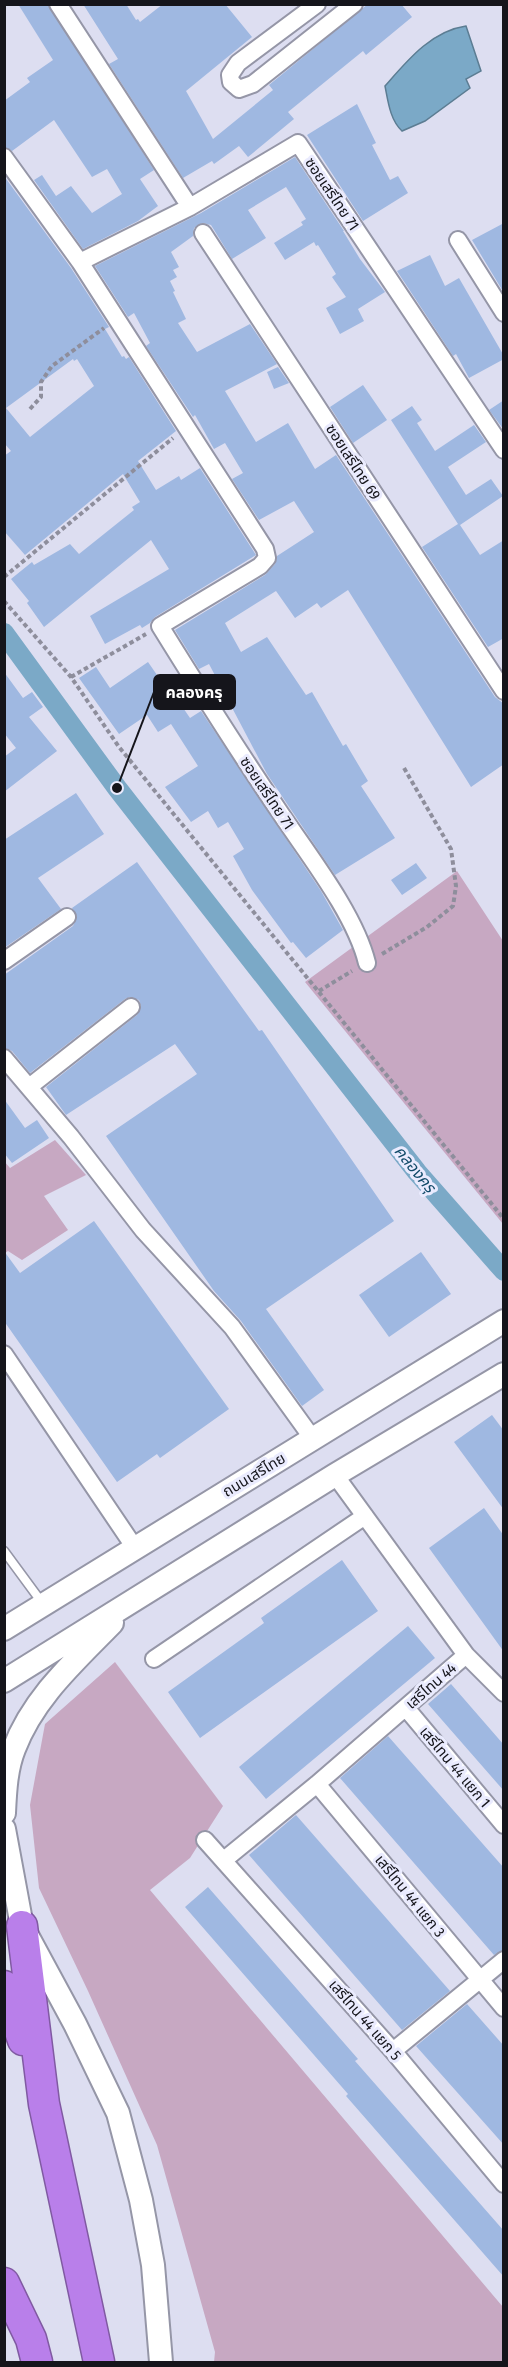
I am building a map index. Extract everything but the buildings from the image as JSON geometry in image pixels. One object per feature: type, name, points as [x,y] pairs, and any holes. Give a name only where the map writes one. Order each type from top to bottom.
[{"type":"highway","points":[[22,1926],[44,2104],[99,2362]]},
{"type":"highway","points":[[4,1986],[44,2104]]},
{"type":"highway","points":[[4,2283],[31,2339],[37,2362]]},
{"type":"main road","name":"ถนนเสรีไทย","points":[[9,1624],[504,1321]]},
{"type":"main road","points":[[4,1681],[335,1475],[504,1374]]},
{"type":"main road","points":[[4,1813],[6,1785],[13,1750],[28,1716],[54,1683],[136,1598]]},
{"type":"main road","points":[[4,1829],[22,1926],[75,2024],[117,2113],[141,2200],[151,2254],[161,2362]]},
{"type":"street","points":[[58,4],[190,207]]},
{"type":"street","points":[[317,4],[237,63],[230,75],[231,82],[239,89],[253,84],[354,4]]},
{"type":"street","name":"ซอยเสรีไทย 71","points":[[80,262],[190,207],[298,143],[504,450]]},
{"type":"street","points":[[4,157],[80,262],[265,549],[267,558],[260,566],[160,626]]},
{"type":"street","name":"ซอยเสรีไทย 69","points":[[203,233],[504,691]]},
{"type":"street","points":[[458,240],[504,313]]},
{"type":"street","name":"ซอยเสรีไทย 71","points":[[160,626],[225,730],[328,882],[363,946],[367,963]]},
{"type":"street","points":[[4,961],[67,917]]},
{"type":"street","points":[[28,1087],[131,1007]]},
{"type":"street","points":[[5,1060],[143,1230],[232,1327],[313,1439]]},
{"type":"street","points":[[4,1354],[135,1548]]},
{"type":"street","name":"เสรีไทน 44","points":[[224,1860],[317,1784],[466,1655],[335,1475]]},
{"type":"street","points":[[154,1659],[365,1516]]},
{"type":"street","points":[[466,1655],[504,1693]]},
{"type":"street","name":"เสรีไทน 44 แยก 1","points":[[406,1708],[504,1825]]},
{"type":"street","name":"เสรีไทน 44 แยก 3","points":[[317,1784],[504,2008]]},
{"type":"street","name":"เสรีไทน 44 แยก 5","points":[[205,1840],[393,2051],[504,2184]]},
{"type":"street","points":[[393,2051],[504,1960]]},
{"type":"lane","points":[[4,1551],[44,1604]]},
{"type":"path","points":[[30,409],[41,397],[41,382],[52,366],[117,319]]},
{"type":"path","points":[[4,577],[186,427]]},
{"type":"path","points":[[4,601],[71,677],[119,747],[504,1219]]},
{"type":"path","points":[[71,677],[160,626]]},
{"type":"path","points":[[319,991],[427,927],[453,906],[456,886],[451,849],[404,768]]},
{"type":"shaded area","points":[[457,871],[503,941],[503,1224],[305,982]]},
{"type":"shaded area","points":[[55,1140],[86,1175],[44,1196],[68,1230],[22,1260],[8,1251],[5,1253],[4,1161],[10,1168]]},
{"type":"shaded area","points":[[115,1662],[223,1806],[190,1858],[150,1890],[503,2307],[503,2362],[214,2362],[215,2352],[157,2145],[39,1888],[30,1805],[45,1724]]},
{"type":"water","points":[[466,26],[481,71],[466,79],[470,88],[425,121],[402,131],[392,116],[385,86],[421,48],[442,34]]},
{"type":"waterway","name":"คลองครุ","points":[[4,633],[117,788],[417,1172],[504,1271]]},
{"type":"place","name":"คลองครุ","points":[[117,788]]}]
